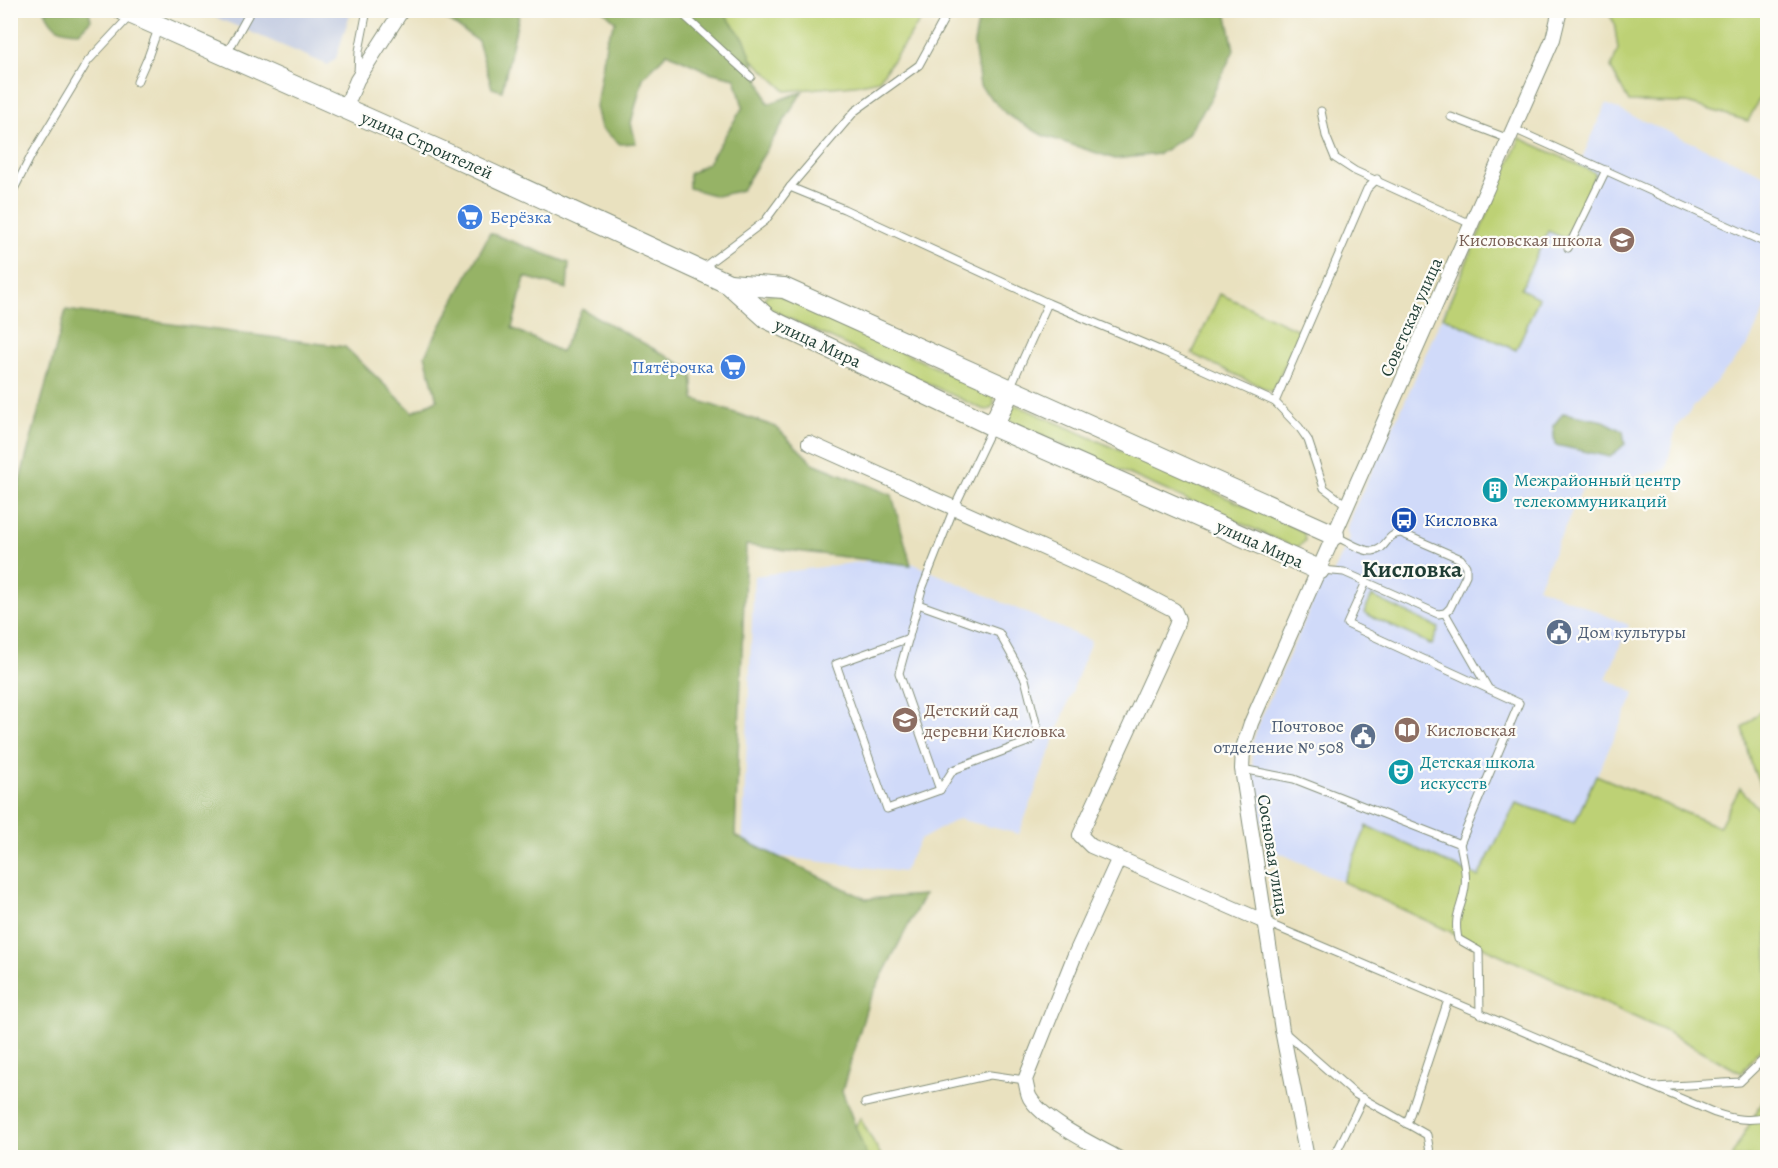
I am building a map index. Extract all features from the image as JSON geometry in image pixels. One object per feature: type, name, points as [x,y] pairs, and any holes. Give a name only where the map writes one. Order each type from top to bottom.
[{"type":"street","points":[[345,109],[357,80],[402,10]]},
{"type":"street","name":"Советская улица","points":[[1319,570],[1553,39],[1560,10]]},
{"type":"street","name":"улица Строителей","points":[[128,12],[441,151],[729,284]]},
{"type":"street","name":"улица Мира","points":[[729,284],[784,288],[1334,536]]},
{"type":"street","name":"улица Мира","points":[[729,284],[768,319],[993,426],[1319,570]]},
{"type":"street","points":[[993,426],[1010,390]]},
{"type":"street","points":[[809,443],[1124,584],[1169,607],[1177,615],[1176,626],[1080,835],[1091,846],[1265,922]]},
{"type":"street","name":"Сосновая улица","points":[[1306,1158],[1282,1030],[1242,769],[1243,748],[1251,723],[1319,570]]},
{"type":"street","points":[[1118,1158],[1044,1113],[1030,1098],[1025,1080],[1074,957],[1119,858]]},
{"type":"lane","points":[[226,56],[251,10]]},
{"type":"lane","points":[[357,80],[359,51],[367,10]]},
{"type":"lane","points":[[678,10],[751,77]]},
{"type":"lane","points":[[699,270],[765,222],[790,187],[855,111],[919,65],[949,10]]},
{"type":"lane","points":[[10,197],[31,156],[88,62],[128,12]]},
{"type":"lane","points":[[137,82],[159,26]]},
{"type":"lane","points":[[1320,111],[1326,136],[1335,158],[1355,171],[1377,179],[1471,224]]},
{"type":"lane","points":[[1451,117],[1512,134],[1606,170],[1767,244]]},
{"type":"lane","points":[[1568,248],[1606,170]]},
{"type":"lane","points":[[1275,402],[1367,189],[1377,179]]},
{"type":"lane","points":[[790,187],[1275,402],[1308,440],[1324,488],[1348,506]]},
{"type":"lane","points":[[1010,390],[1048,303]]},
{"type":"lane","points":[[940,790],[899,673],[922,589],[954,508],[993,426]]},
{"type":"lane","points":[[1319,570],[1339,570],[1434,614],[1445,613],[1452,605],[1466,575],[1466,566],[1461,559],[1401,533],[1391,536],[1382,547],[1375,551],[1366,550],[1334,536]]},
{"type":"lane","points":[[1366,582],[1347,624],[1519,703],[1460,844],[1465,867],[1465,887],[1455,923],[1458,939],[1479,951],[1480,1014]]},
{"type":"lane","points":[[909,638],[836,664],[887,809],[940,790],[953,770],[1030,741],[1038,731],[1025,679],[999,633],[918,604]]},
{"type":"lane","points":[[1445,613],[1489,689]]},
{"type":"lane","points":[[1242,769],[1294,779],[1460,844]]},
{"type":"lane","points":[[1265,922],[1732,1119],[1756,1120],[1767,1117]]},
{"type":"lane","points":[[1407,1124],[1448,1000]]},
{"type":"lane","points":[[1282,1030],[1355,1094],[1427,1135],[1431,1158]]},
{"type":"lane","points":[[1652,1087],[1740,1082],[1767,1055]]},
{"type":"lane","points":[[865,1103],[990,1075],[1025,1080]]},
{"type":"lane","points":[[1331,1158],[1338,1149],[1363,1098]]},
{"type":"shaded area","points":[[201,11],[351,11],[336,58],[328,65]]},
{"type":"shaded area","points":[[1606,104],[1767,176],[1767,304],[1748,345],[1676,427],[1666,470],[1583,487],[1538,587],[1629,625],[1606,679],[1635,693],[1575,822],[1516,803],[1478,877],[1367,826],[1343,882],[1267,847],[1254,786],[1251,746],[1261,718],[1320,586],[1323,581],[1331,578],[1350,538],[1347,531],[1351,515],[1404,403],[1520,138],[1579,165]]},
{"type":"shaded area","name":"Детский сад деревни Кисловка","points":[[898,557],[1091,641],[1019,834],[958,819],[920,840],[903,872],[742,852],[754,576]]},
{"type":"green space","points":[[45,11],[89,11],[91,20],[79,32],[67,31],[54,25]]},
{"type":"green space","points":[[435,11],[520,11],[502,91],[492,88],[478,41]]},
{"type":"green space","points":[[604,11],[722,11],[745,40],[768,104],[802,92],[742,190],[717,196],[689,188],[689,174],[708,163],[743,107],[735,78],[709,72],[667,53],[643,78],[631,123],[636,143],[620,144],[601,128],[596,107],[607,38],[616,22]]},
{"type":"green space","points":[[700,11],[927,11],[879,80],[855,85],[786,91]]},
{"type":"green space","points":[[980,11],[1226,11],[1234,50],[1209,102],[1187,135],[1159,154],[1115,159],[1042,135],[1006,114],[980,86],[974,44]]},
{"type":"green space","points":[[1607,11],[1767,11],[1767,88],[1748,121],[1687,103],[1629,102],[1611,68],[1618,49],[1614,22]]},
{"type":"green space","points":[[1520,138],[1596,173],[1566,239],[1548,231],[1521,289],[1539,298],[1516,350],[1443,317]]},
{"type":"green space","points":[[490,233],[569,263],[567,289],[525,277],[512,328],[561,352],[582,309],[692,370],[694,399],[776,427],[813,463],[892,495],[911,565],[746,545],[735,836],[866,899],[924,895],[868,1003],[842,1091],[867,1157],[11,1157],[11,513],[66,310],[345,347],[413,412],[437,400],[425,355]]},
{"type":"green space","points":[[776,293],[990,393],[994,397],[994,405],[988,410],[982,409],[769,309],[765,305],[766,295]]},
{"type":"green space","points":[[1220,294],[1301,331],[1272,392],[1192,354]]},
{"type":"green space","points":[[1013,405],[1300,530],[1304,533],[1305,541],[1298,547],[1292,546],[1011,422],[1007,418]]},
{"type":"green space","points":[[1563,413],[1604,421],[1623,431],[1625,444],[1610,457],[1555,445],[1553,426]]},
{"type":"green space","points":[[1372,596],[1439,628],[1432,645],[1364,613]]},
{"type":"green space","points":[[1767,705],[1767,799],[1752,767],[1743,728]]},
{"type":"green space","points":[[1596,775],[1719,827],[1740,788],[1767,818],[1767,1040],[1741,1073],[1667,1032],[1343,882],[1367,826],[1478,877],[1516,803],[1575,822]]},
{"type":"green space","points":[[1767,1093],[1767,1157],[1731,1157]]},
{"type":"green space","points":[[860,1118],[882,1157],[839,1157]]},
{"type":"place","name":"Берёзка","points":[[470,217]]},
{"type":"place","name":"Кисловская школа","points":[[1622,240]]},
{"type":"place","name":"Пятёрочка","points":[[733,367]]},
{"type":"place","name":"Межрайонный центр телекоммуникаций","points":[[1495,490]]},
{"type":"place","name":"Кисловка","points":[[1404,520]]},
{"type":"place","name":"Дом культуры","points":[[1559,632]]},
{"type":"place","name":"Детский сад деревни Кисловка","points":[[905,720]]},
{"type":"place","name":"Кисловская","points":[[1407,730]]},
{"type":"place","name":"Почтовое отделение № 508","points":[[1363,736]]},
{"type":"place","name":"Детская школа искусств","points":[[1401,772]]},
{"type":"district","name":"Кисловка","points":[[1412,569]]}]
